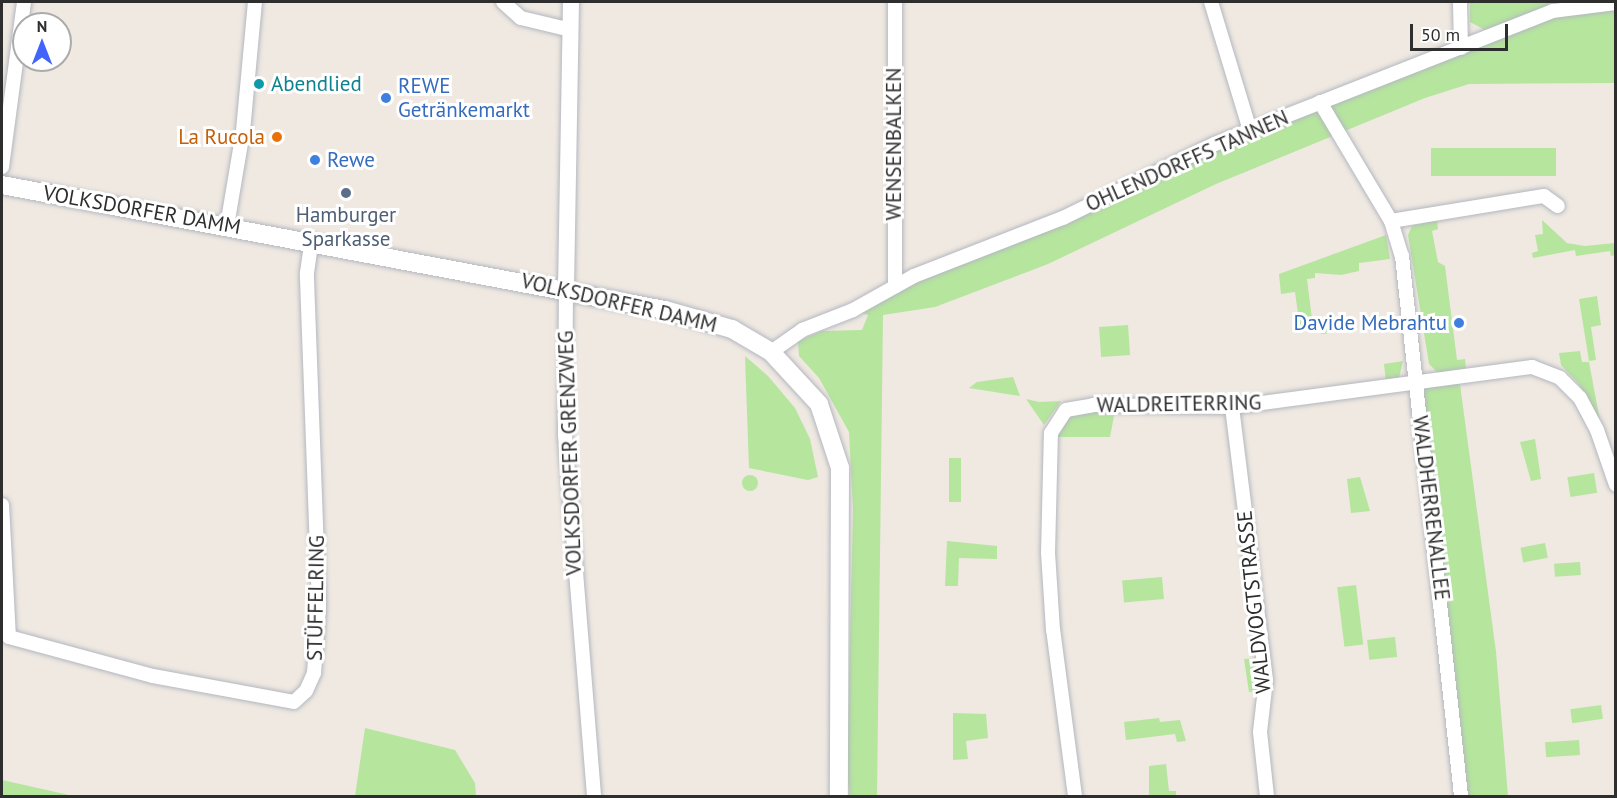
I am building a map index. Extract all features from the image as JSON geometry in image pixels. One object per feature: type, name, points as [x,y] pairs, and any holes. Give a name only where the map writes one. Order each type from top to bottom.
[{"type":"main road","name":"VOLKSDORFER DAMM","points":[[2,185],[566,288],[716,323],[771,352],[819,404],[840,468],[838,796]]},
{"type":"street","points":[[2,167],[24,2]]},
{"type":"street","points":[[227,225],[243,131],[255,2]]},
{"type":"street","points":[[503,2],[521,18],[571,30]]},
{"type":"street","name":"VOLKSDORFER GRENZWEG","points":[[571,2],[566,288],[566,461],[594,796]]},
{"type":"street","name":"WENSENBALKEN","points":[[895,2],[895,286]]},
{"type":"street","points":[[1211,2],[1250,130]]},
{"type":"street","points":[[1460,2],[1461,48]]},
{"type":"street","name":"OHLENDORFFS TANNEN","points":[[771,352],[802,330],[853,310],[895,286],[1063,218],[1250,130],[1552,11],[1616,3]]},
{"type":"street","name":"WALDHERRENALLEE","points":[[1320,102],[1391,220],[1402,256],[1444,610],[1461,796]]},
{"type":"street","points":[[1391,220],[1544,196],[1558,206]]},
{"type":"street","name":"STÜFFELRING","points":[[2,506],[9,637],[153,676],[294,702],[306,691],[314,673],[319,606],[307,281],[311,243]]},
{"type":"street","name":"WALDREITERRING","points":[[1075,796],[1050,597],[1047,536],[1053,426],[1060,414],[1082,405],[1232,407],[1525,367],[1551,373],[1570,387],[1588,412],[1616,485]]},
{"type":"street","name":"WALDVOGTSTRASSE","points":[[1232,407],[1266,680],[1260,732],[1268,796]]},
{"type":"green space","points":[[1470,2],[1577,2],[1485,30],[1470,22]]},
{"type":"green space","points":[[1615,3],[1615,83],[1469,84],[1425,98],[1216,184],[1048,264],[935,307],[883,315],[877,796],[850,796],[847,772],[853,509],[849,432],[819,378],[799,356],[798,341],[822,331],[862,330],[868,315],[853,310],[1215,144],[1553,11]]},
{"type":"green space","points":[[1431,148],[1556,148],[1556,176],[1431,176]]},
{"type":"green space","points":[[1437,220],[1438,229],[1432,231],[1438,262],[1445,266],[1457,360],[1465,359],[1466,369],[1445,372],[1437,372],[1429,364],[1408,235],[1412,226]]},
{"type":"green space","points":[[1542,220],[1567,243],[1585,246],[1615,243],[1615,255],[1611,256],[1610,251],[1576,256],[1575,250],[1533,258],[1532,253],[1538,251],[1535,235],[1543,234]]},
{"type":"green space","points":[[1386,235],[1390,259],[1359,263],[1359,271],[1341,275],[1315,273],[1315,278],[1307,279],[1313,327],[1300,328],[1295,292],[1281,294],[1279,274]]},
{"type":"green space","points":[[1597,296],[1601,325],[1591,327],[1596,360],[1589,361],[1579,299]]},
{"type":"green space","points":[[1324,318],[1330,320],[1332,326],[1330,332],[1324,334],[1318,332],[1316,326],[1318,320]]},
{"type":"green space","points":[[1128,325],[1130,355],[1101,357],[1099,327]]},
{"type":"green space","points":[[1580,351],[1582,362],[1589,362],[1600,421],[1578,383],[1561,365],[1559,353]]},
{"type":"green space","points":[[745,356],[768,376],[795,408],[810,439],[818,477],[808,480],[749,468]]},
{"type":"green space","points":[[1403,361],[1399,378],[1386,382],[1384,364]]},
{"type":"green space","points":[[1013,377],[1020,396],[969,388],[977,382]]},
{"type":"green space","points":[[1459,377],[1496,652],[1508,796],[1467,796],[1422,393],[1427,382]]},
{"type":"green space","points":[[1026,399],[1039,402],[1061,401],[1044,425]]},
{"type":"green space","points":[[1116,405],[1110,437],[1050,437],[1056,419]]},
{"type":"green space","points":[[1535,439],[1541,479],[1531,481],[1520,442]]},
{"type":"green space","points":[[949,458],[961,458],[961,502],[949,502]]},
{"type":"green space","points":[[1594,473],[1597,493],[1570,497],[1567,477]]},
{"type":"green space","points":[[750,475],[756,477],[758,483],[756,489],[750,491],[744,489],[742,483],[744,477]]},
{"type":"green space","points":[[1360,477],[1370,511],[1351,513],[1347,479]]},
{"type":"green space","points":[[947,541],[997,546],[997,559],[959,558],[958,586],[945,586]]},
{"type":"green space","points":[[1545,543],[1548,558],[1523,562],[1520,548]]},
{"type":"green space","points":[[1580,562],[1581,575],[1555,577],[1554,564]]},
{"type":"green space","points":[[1162,577],[1164,599],[1124,602],[1122,580]]},
{"type":"green space","points":[[1356,585],[1363,645],[1344,647],[1337,587]]},
{"type":"green space","points":[[1395,637],[1397,657],[1369,660],[1367,640]]},
{"type":"green space","points":[[1259,658],[1259,684],[1256,691],[1249,692],[1244,659]]},
{"type":"green space","points":[[1601,705],[1603,719],[1572,723],[1570,709]]},
{"type":"green space","points":[[953,713],[986,714],[988,738],[966,741],[968,759],[953,760]]},
{"type":"green space","points":[[1159,718],[1160,722],[1180,720],[1186,741],[1177,742],[1175,734],[1126,740],[1124,722]]},
{"type":"green space","points":[[365,728],[455,750],[475,783],[476,796],[355,796]]},
{"type":"green space","points":[[1579,740],[1580,755],[1546,757],[1545,742]]},
{"type":"green space","points":[[1166,764],[1169,791],[1176,791],[1176,796],[1149,796],[1149,766]]},
{"type":"green space","points":[[2,780],[69,795],[69,796],[2,796]]},
{"type":"place","name":"Abendlied","points":[[259,84]]},
{"type":"place","name":"REWE Getränkemarkt","points":[[386,98]]},
{"type":"place","name":"La Rucola","points":[[277,137]]},
{"type":"place","name":"Rewe","points":[[315,160]]},
{"type":"place","name":"Hamburger Sparkasse","points":[[346,193]]},
{"type":"place","name":"Davide Mebrahtu","points":[[1459,323]]}]
